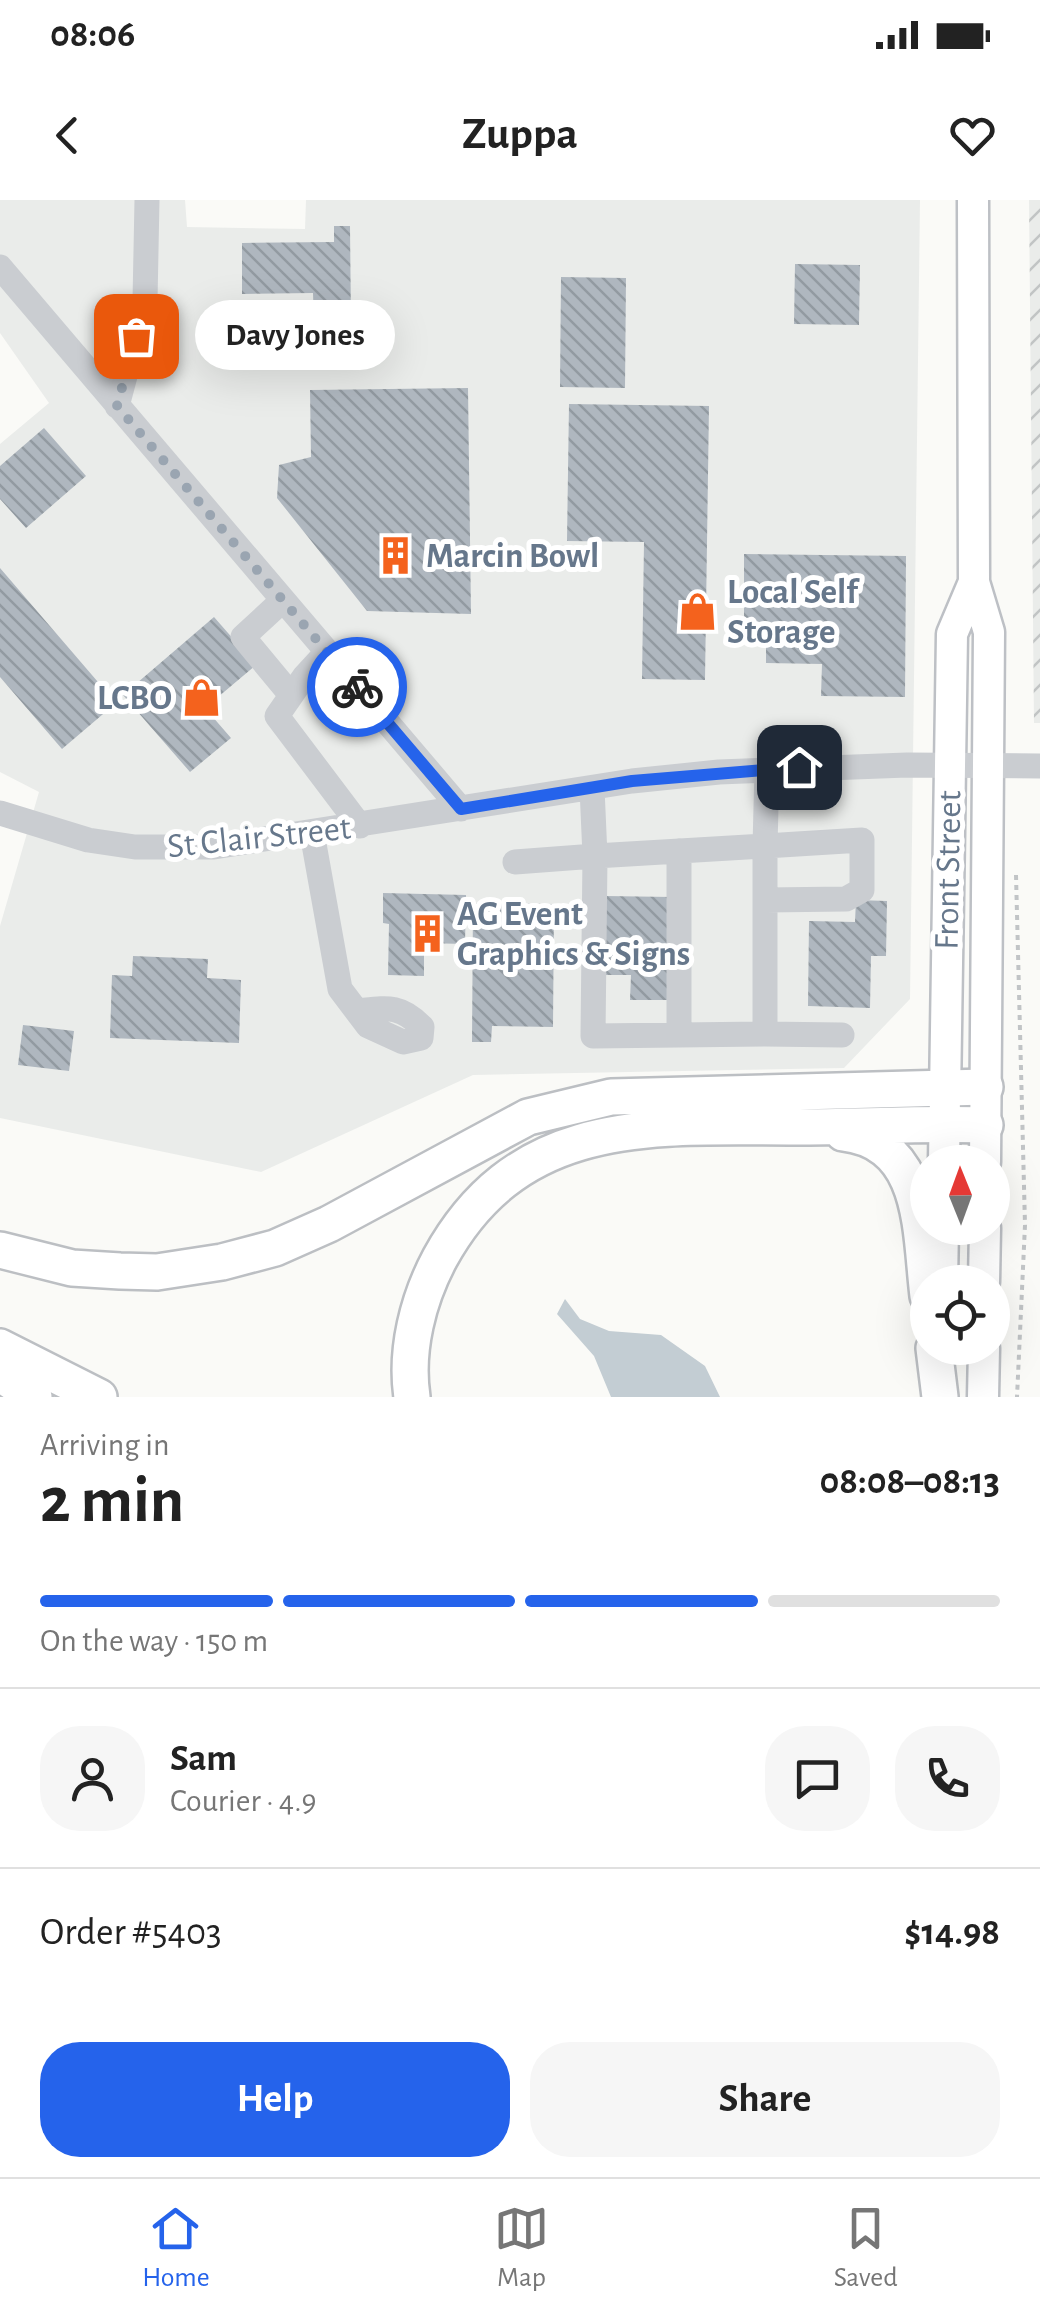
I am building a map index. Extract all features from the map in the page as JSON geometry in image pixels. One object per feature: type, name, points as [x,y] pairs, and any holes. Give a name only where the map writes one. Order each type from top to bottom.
[{"type":"highway","points":[[0,1250],[88,1270],[156,1272],[222,1262],[274,1248],[329,1224],[528,1117],[611,1096],[985,1087]]},
{"type":"highway","points":[[412,1397],[413,1341],[426,1290],[462,1223],[507,1179],[561,1148],[631,1130],[673,1126],[985,1125]]},
{"type":"highway","points":[[798,1127],[857,1134],[888,1149],[899,1161],[914,1193],[924,1265]]},
{"type":"highway","points":[[0,1349],[66,1397]]},
{"type":"highway","points":[[0,1349],[98,1397]]},
{"type":"highway","points":[[938,1365],[940,1397]]},
{"type":"highway","points":[[0,1373],[34,1397]]},
{"type":"main road","name":"Front Street","points":[[944,1145],[944,1087],[969,764],[989,632],[974,582],[972,200]]},
{"type":"main road","name":"Front Street","points":[[969,764],[985,1145]]},
{"type":"main road","points":[[984,1365],[984,1397]]},
{"type":"street","points":[[117,406],[145,301],[148,200]]},
{"type":"street","points":[[0,267],[461,809]]},
{"type":"street","points":[[283,600],[243,637],[291,694]]},
{"type":"street","points":[[327,652],[277,716],[360,826]]},
{"type":"street","name":"St Clair Street","points":[[0,813],[88,840],[134,847],[214,847],[592,788],[766,768],[1040,766]]},
{"type":"street","points":[[766,768],[766,1034]]},
{"type":"street","points":[[592,788],[593,1036],[842,1035]]},
{"type":"street","points":[[312,833],[340,989],[356,1011]]},
{"type":"street","points":[[515,862],[862,840],[862,890],[846,899],[766,900]]},
{"type":"street","points":[[679,1035],[680,852]]},
{"type":"path","points":[[1015,858],[1025,1226],[1017,1397]]},
{"type":"shaded area","points":[[0,200],[185,200],[187,227],[305,229],[306,200],[920,200],[910,999],[844,1068],[473,1075],[261,1172],[0,1118],[0,926],[39,792],[0,772],[0,444],[49,403],[0,333]]},
{"type":"shaded area","points":[[1029,200],[1040,200],[1040,723],[1034,723]]},
{"type":"shaded area","points":[[565,1299],[580,1319],[609,1331],[661,1335],[705,1366],[720,1397],[611,1397],[594,1356],[557,1314]]},
{"type":"building","points":[[334,226],[350,226],[351,323],[314,324],[313,293],[242,294],[242,243],[334,242]]},
{"type":"building","points":[[795,264],[860,265],[859,325],[794,324]]},
{"type":"building","points":[[561,277],[626,278],[625,388],[560,387]]},
{"type":"building","name":"Marcin Bowl","points":[[468,388],[471,614],[367,611],[277,498],[279,465],[311,457],[310,390]]},
{"type":"building","points":[[569,404],[709,406],[705,680],[642,679],[644,542],[567,541]]},
{"type":"building","points":[[44,428],[86,476],[26,528],[0,499],[0,466]]},
{"type":"building","points":[[744,554],[906,556],[905,697],[821,696],[822,664],[766,663],[766,643],[744,643]]},
{"type":"building","points":[[0,568],[116,703],[62,749],[0,677]]},
{"type":"building","points":[[214,617],[256,665],[205,708],[231,738],[190,772],[123,695]]},
{"type":"building","name":"AG Event Graphics & Signs","points":[[383,893],[466,895],[465,944],[424,943],[424,976],[388,975],[389,924],[383,923]]},
{"type":"building","points":[[605,896],[672,897],[670,1000],[630,1000],[631,975],[604,975]]},
{"type":"building","points":[[856,900],[887,901],[886,956],[871,956],[870,1008],[808,1006],[809,921],[855,922]]},
{"type":"building","points":[[473,903],[554,904],[553,1027],[492,1026],[491,1042],[472,1042]]},
{"type":"building","points":[[133,956],[208,959],[207,978],[241,980],[239,1043],[110,1038],[112,975],[132,976]]},
{"type":"building","points":[[23,1025],[74,1031],[69,1071],[18,1065]]},
{"type":"way so far","points":[[136,336],[117,406],[357,687]]},
{"type":"place","name":"Davy Jones","points":[[136,336]]},
{"type":"place","name":"Marcin Bowl","points":[[396,555]]},
{"type":"place","name":"Local Self Storage","points":[[697,611]]},
{"type":"place","name":"LCBO","points":[[202,697]]},
{"type":"place","name":"AG Event Graphics & Signs","points":[[427,933]]},
{"type":"route","points":[[357,687],[461,809],[632,781],[799,767]]}]
